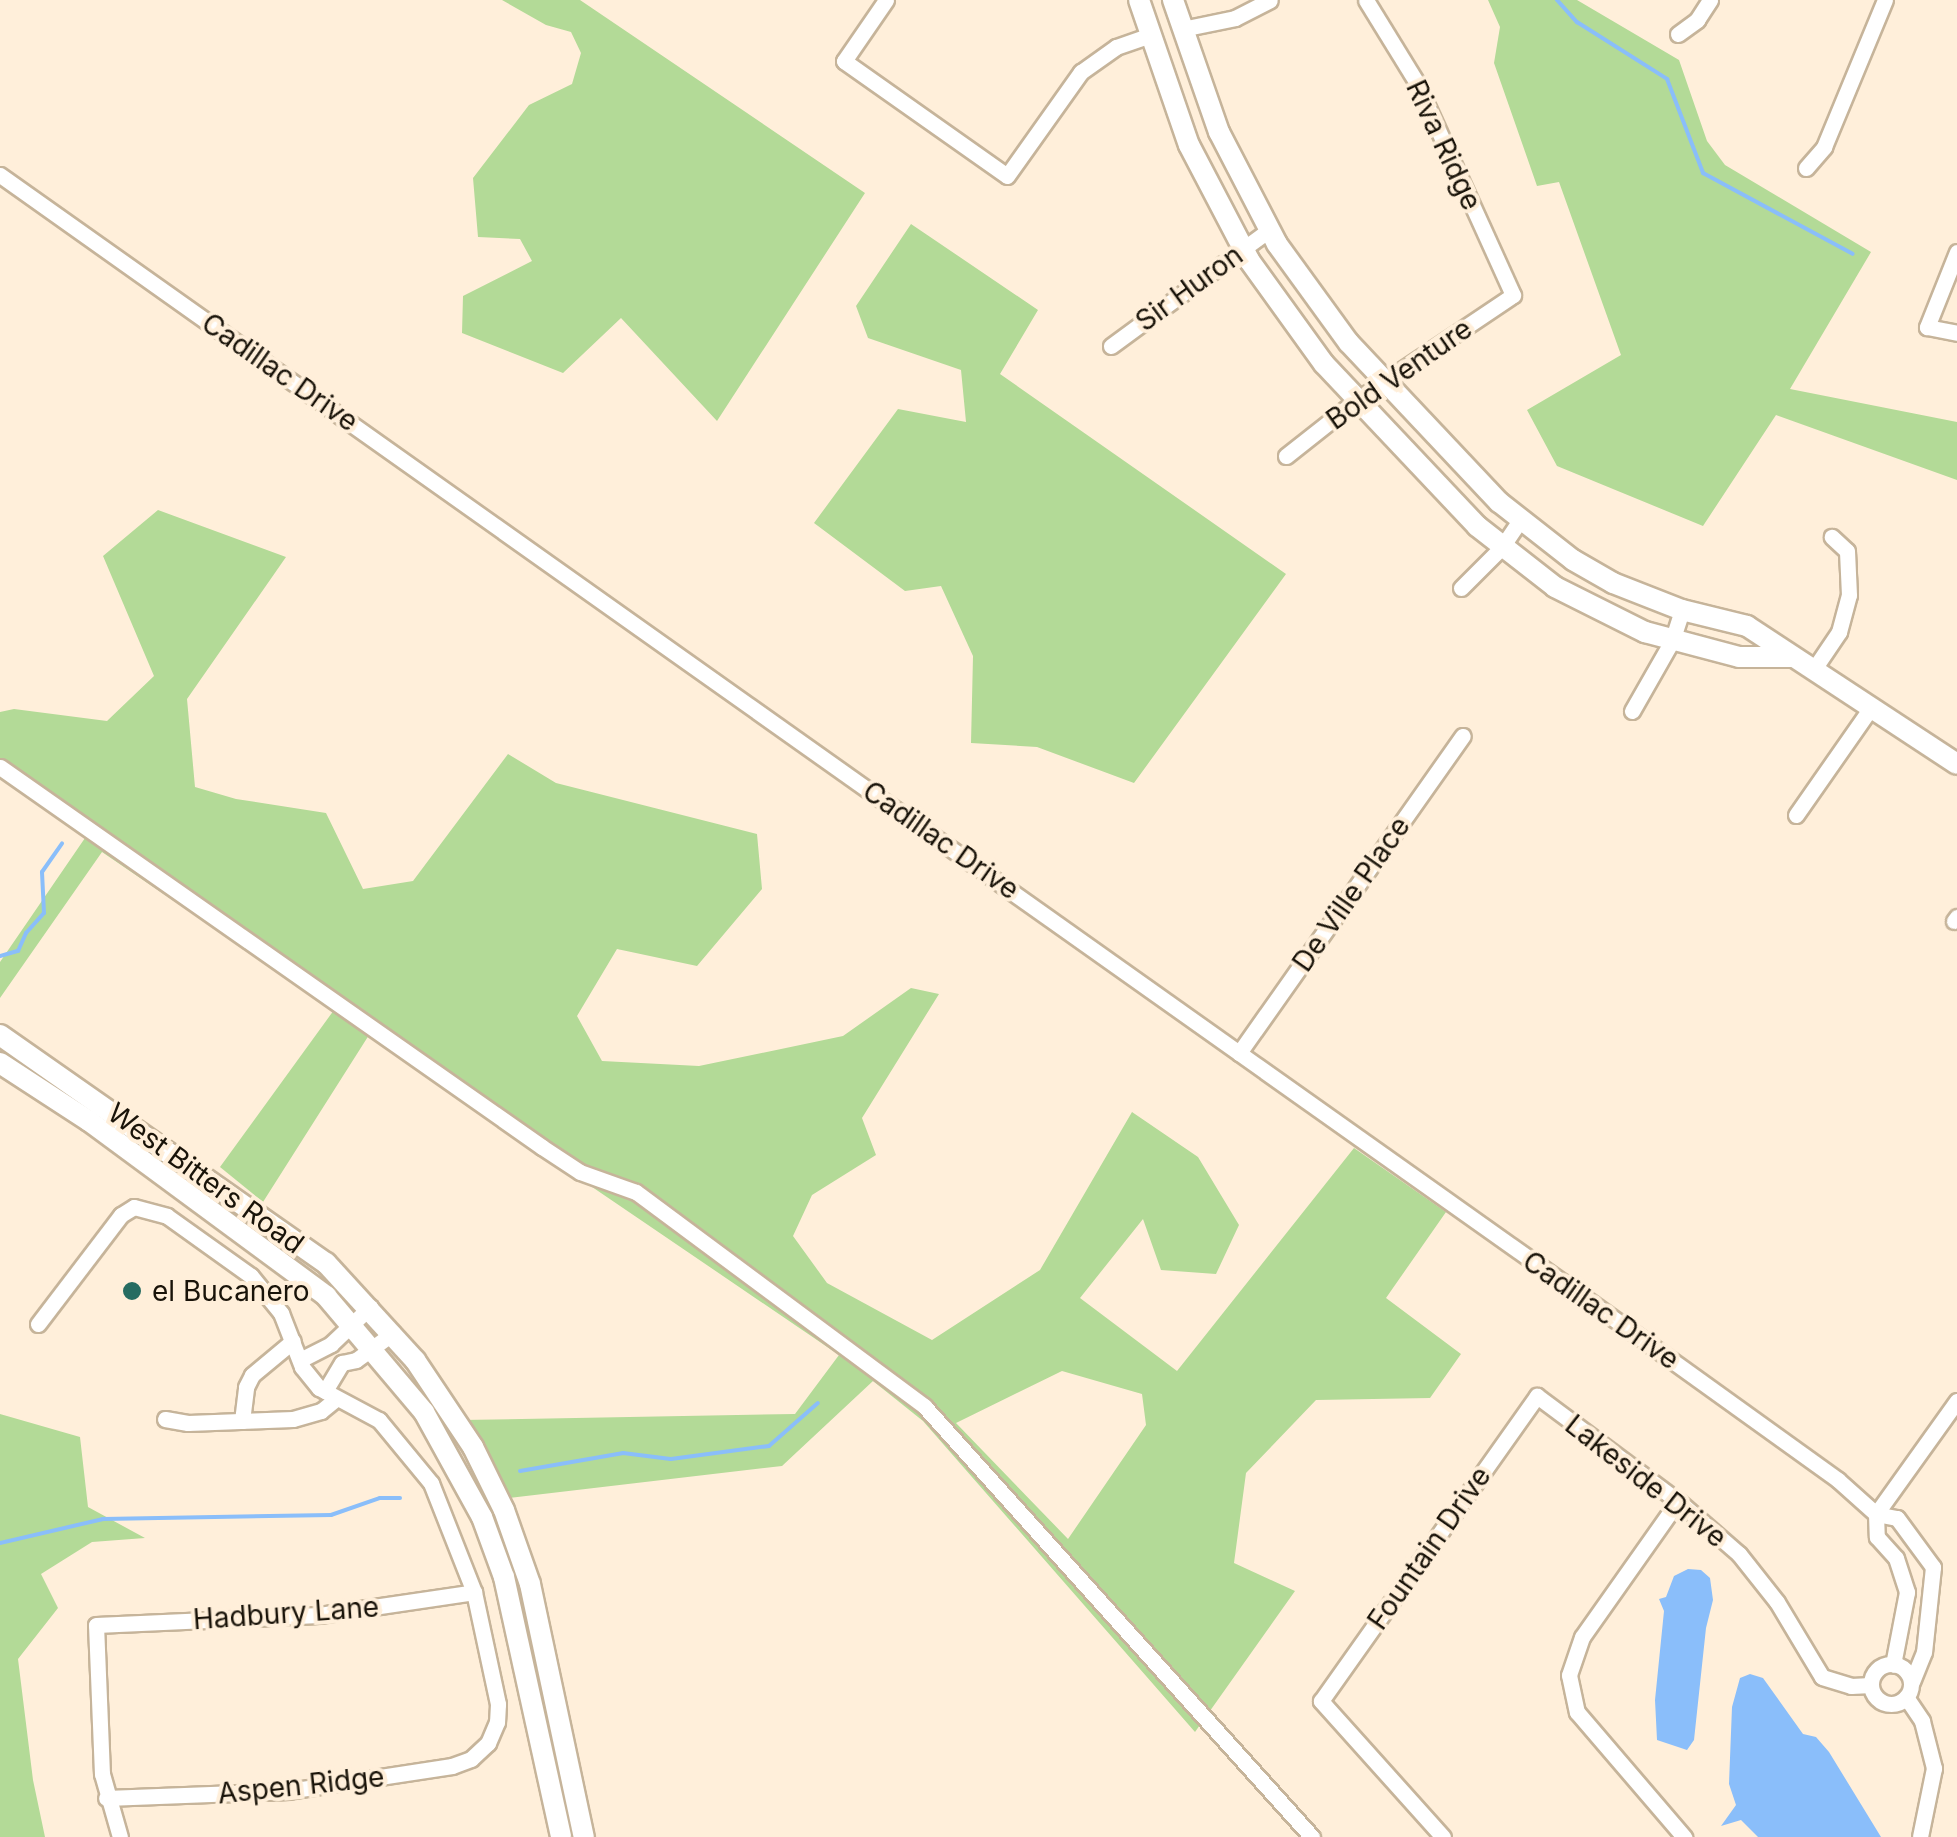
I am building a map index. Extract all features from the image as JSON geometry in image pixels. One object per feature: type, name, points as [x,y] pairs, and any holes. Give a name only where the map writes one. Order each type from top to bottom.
[{"type":"street","points":[[886,0],[844,61],[1007,176],[1080,72],[1116,47],[1151,35]]},
{"type":"street","points":[[1138,0],[1190,145],[1270,293],[1356,400],[1502,547],[1598,612],[1672,641],[1739,657],[1792,658]]},
{"type":"street","points":[[1173,0],[1220,132],[1269,230],[1349,344],[1521,520],[1573,560],[1613,583],[1682,610],[1747,626],[1957,764]]},
{"type":"street","points":[[1182,29],[1235,18],[1270,0]]},
{"type":"street","name":"Riva Ridge","points":[[1366,0],[1417,83],[1513,295]]},
{"type":"street","points":[[1678,34],[1697,20],[1710,0]]},
{"type":"street","points":[[1806,168],[1824,147],[1885,0]]},
{"type":"street","name":"Cadillac Drive","points":[[0,174],[1823,1469],[1876,1514]]},
{"type":"street","name":"Sir Huron","points":[[1111,346],[1269,230]]},
{"type":"street","points":[[1957,252],[1926,327],[1957,333]]},
{"type":"street","name":"Bold Venture","points":[[1286,456],[1356,400],[1513,295]]},
{"type":"street","points":[[1461,588],[1502,547],[1521,520]]},
{"type":"street","points":[[1814,670],[1839,632],[1849,594],[1847,551],[1832,537]]},
{"type":"street","points":[[1632,711],[1672,641],[1682,610]]},
{"type":"street","points":[[1796,815],[1872,706]]},
{"type":"street","name":"De Ville Place","points":[[1240,1053],[1462,736]]},
{"type":"street","points":[[0,767],[542,1147],[580,1172],[636,1192],[924,1406],[1312,1837]]},
{"type":"street","name":"West Bitters Road","points":[[0,1035],[101,1102],[326,1264],[393,1333],[473,1447],[504,1510],[534,1600],[584,1837]]},
{"type":"street","name":"West Bitters Road","points":[[0,1063],[286,1263],[352,1323],[424,1412],[482,1516],[519,1635],[561,1837]]},
{"type":"street","points":[[88,1122],[101,1102]]},
{"type":"street","points":[[38,1324],[121,1215],[134,1206],[168,1216],[252,1276],[281,1313],[300,1360],[330,1395],[379,1420],[431,1483],[474,1592]]},
{"type":"street","points":[[300,1360],[331,1344],[370,1307]]},
{"type":"street","points":[[331,1344],[331,1354],[342,1364],[352,1363],[393,1333]]},
{"type":"street","points":[[242,1421],[241,1406],[252,1375],[293,1342]]},
{"type":"street","points":[[164,1418],[188,1423],[303,1418],[330,1395],[342,1364]]},
{"type":"street","name":"Lakeside Drive","points":[[1537,1396],[1678,1501],[1739,1554],[1822,1676],[1851,1686],[1872,1685]]},
{"type":"street","name":"Fountain Drive","points":[[1444,1837],[1321,1701],[1537,1396]]},
{"type":"street","points":[[1893,1665],[1906,1614],[1907,1592],[1898,1562],[1877,1537],[1876,1514],[1957,1402]]},
{"type":"street","points":[[1678,1501],[1582,1637],[1569,1675],[1577,1712],[1684,1837]]},
{"type":"street","points":[[482,1516],[504,1510]]},
{"type":"street","points":[[1876,1514],[1897,1518],[1933,1567],[1930,1618],[1909,1689],[1885,1703],[1875,1696],[1872,1685],[1876,1672],[1893,1665]]},
{"type":"street","points":[[1898,1562],[1922,1547]]},
{"type":"street","name":"Hadbury Lane","points":[[106,1798],[96,1625],[319,1615],[474,1592]]},
{"type":"street","name":"Aspen Ridge","points":[[106,1798],[319,1788],[452,1766],[471,1759],[488,1743],[497,1722],[498,1704],[474,1592]]},
{"type":"street","points":[[1906,1614],[1930,1618]]},
{"type":"street","points":[[1893,1665],[1909,1674],[1909,1689],[1934,1768],[1920,1837]]},
{"type":"street","points":[[106,1798],[120,1837]]},
{"type":"green space","points":[[502,0],[580,0],[865,193],[717,421],[621,318],[563,373],[462,333],[463,296],[532,261],[520,239],[478,237],[473,178],[529,105],[572,84],[581,53],[571,32],[546,25]]},
{"type":"green space","points":[[1488,0],[1577,0],[1679,60],[1707,141],[1725,165],[1871,252],[1790,389],[1957,422],[1957,480],[1776,415],[1703,526],[1557,466],[1527,410],[1621,355],[1559,182],[1537,186],[1494,63],[1500,27]]},
{"type":"green space","points":[[911,224],[1038,310],[1000,374],[1286,574],[1134,783],[1037,747],[971,743],[973,656],[941,586],[905,591],[814,523],[898,409],[966,422],[961,370],[868,338],[856,306]]},
{"type":"green space","points":[[158,510],[286,557],[187,699],[195,787],[236,799],[326,813],[363,889],[413,881],[508,754],[556,783],[757,834],[762,889],[697,966],[617,949],[577,1016],[602,1061],[699,1066],[843,1036],[911,988],[939,994],[862,1118],[876,1155],[812,1195],[793,1236],[827,1283],[932,1340],[1040,1270],[1132,1112],[1198,1157],[1239,1225],[1216,1274],[1161,1270],[1143,1219],[1080,1298],[1177,1371],[1354,1148],[1446,1212],[1386,1298],[1461,1354],[1430,1398],[1316,1400],[1246,1473],[1234,1563],[1295,1591],[1195,1732],[923,1421],[873,1381],[782,1466],[509,1498],[462,1420],[795,1414],[839,1355],[369,1035],[263,1202],[220,1167],[334,1010],[102,852],[0,998],[0,962],[85,838],[0,777],[0,712],[14,709],[107,721],[154,676],[103,556]],"holes":[[[1062,1371],[1142,1394],[1146,1425],[1068,1539],[956,1423]]]},
{"type":"green space","points":[[0,1414],[80,1437],[88,1507],[145,1538],[92,1542],[41,1574],[58,1608],[18,1659],[33,1780],[45,1837],[0,1837]]},
{"type":"water","points":[[1688,1569],[1701,1570],[1710,1578],[1713,1600],[1706,1628],[1694,1740],[1687,1750],[1657,1740],[1655,1700],[1664,1611],[1659,1599],[1666,1597],[1674,1576]]},
{"type":"water","points":[[1750,1674],[1763,1678],[1803,1734],[1816,1737],[1829,1752],[1881,1837],[1758,1837],[1741,1820],[1721,1826],[1736,1805],[1729,1784],[1732,1707],[1740,1678]]},
{"type":"waterway","points":[[1557,0],[1577,22],[1667,79],[1703,173],[1853,254]]},
{"type":"waterway","points":[[0,956],[18,951],[26,933],[44,913],[42,872],[62,843]]},
{"type":"waterway","points":[[520,1471],[623,1453],[671,1459],[769,1446],[818,1403]]},
{"type":"waterway","points":[[0,1543],[103,1519],[331,1515],[380,1498],[400,1498]]},
{"type":"place","name":"el Bucanero","points":[[132,1291]]}]
